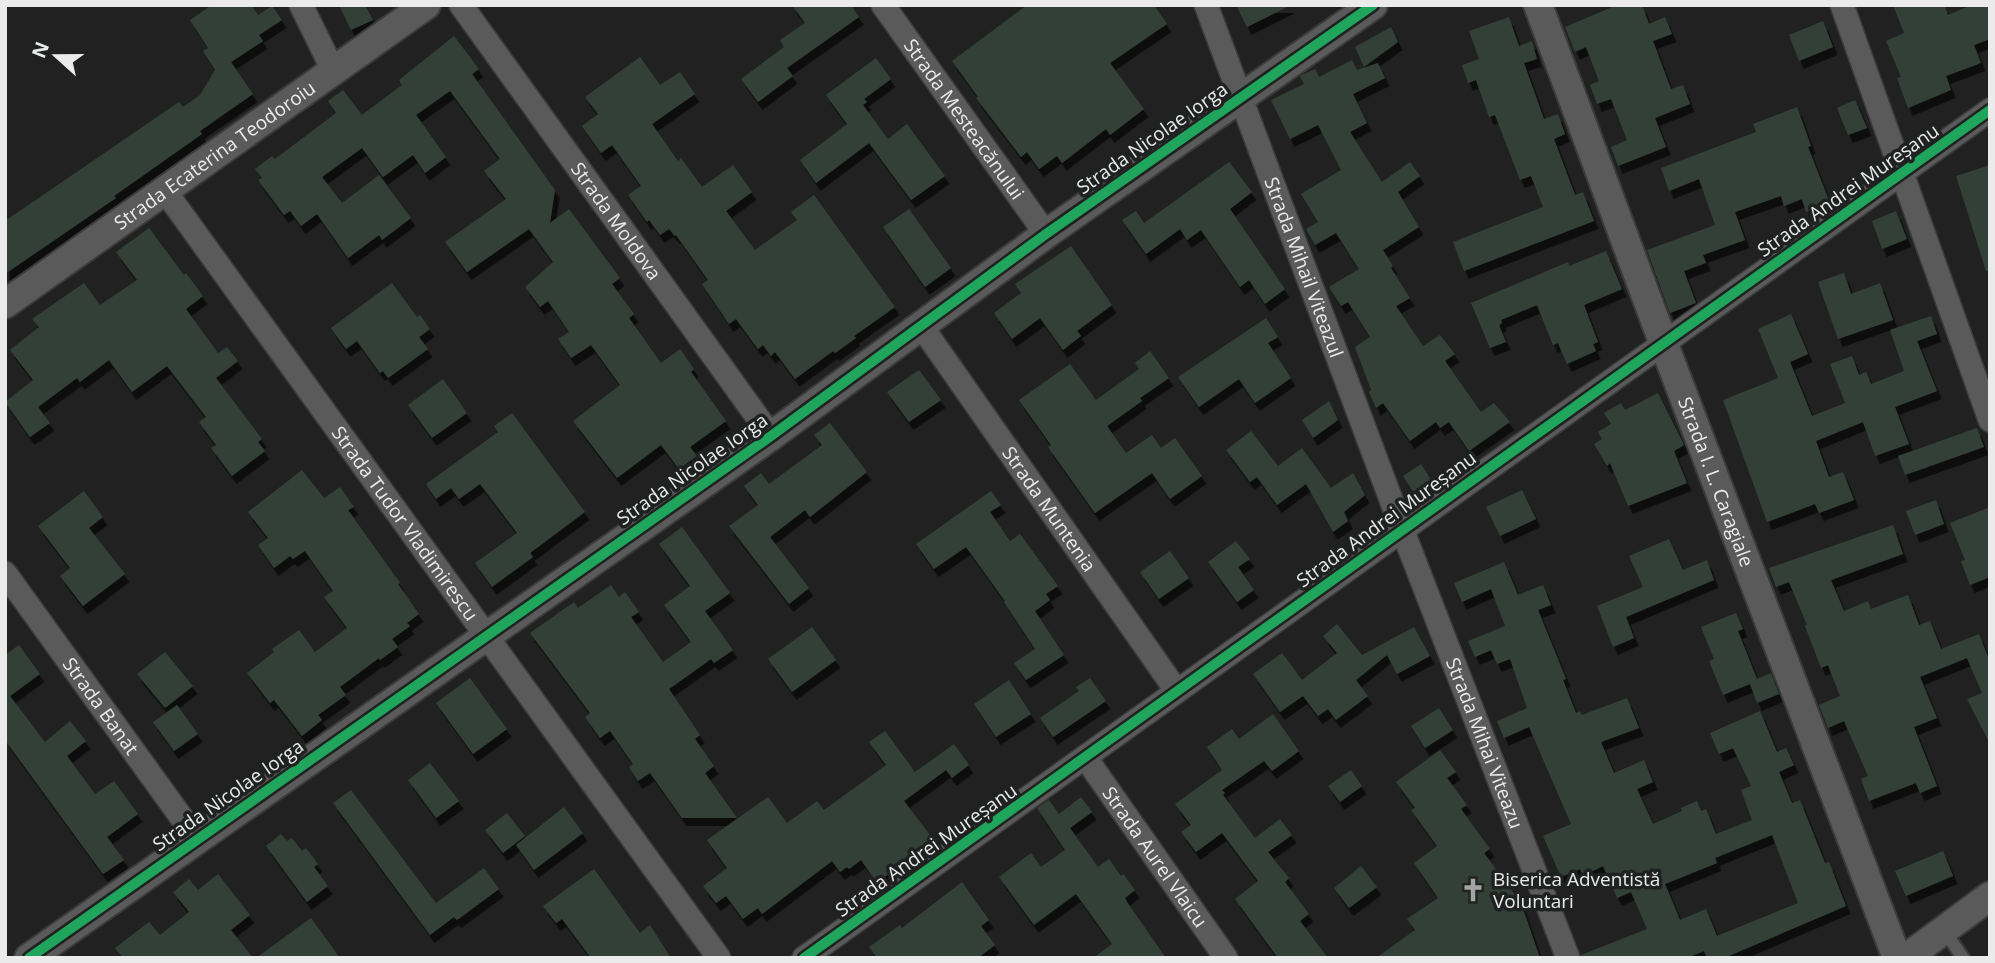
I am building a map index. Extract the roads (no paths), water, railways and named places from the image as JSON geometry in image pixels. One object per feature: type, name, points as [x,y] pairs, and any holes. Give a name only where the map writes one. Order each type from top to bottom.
[{"type":"street","points":[[301,5],[333,70]]},
{"type":"street","name":"Strada Ecaterina Teodoroiu","points":[[5,304],[426,5]]},
{"type":"street","name":"Strada Moldova","points":[[461,5],[771,436]]},
{"type":"street","name":"Strada Mesteacănului","points":[[883,5],[1046,234]]},
{"type":"street","name":"Strada Mihail Viteazul","points":[[1206,5],[1402,529]]},
{"type":"street","name":"Strada Nicolae Iorga","points":[[29,958],[771,436],[1046,234],[1373,5]]},
{"type":"street","name":"Strada I. L. Caragiale","points":[[1538,5],[1897,958]]},
{"type":"street","points":[[1842,5],[1990,421]]},
{"type":"street","name":"Strada Andrei Mureșanu","points":[[804,958],[1990,110]]},
{"type":"street","name":"Strada Tudor Vladimirescu","points":[[165,191],[719,958]]},
{"type":"street","name":"Strada Muntenia","points":[[922,327],[1176,690]]},
{"type":"street","name":"Strada Mihai Viteazu","points":[[1402,529],[1568,958]]},
{"type":"street","name":"Strada Banat","points":[[5,573],[197,839]]},
{"type":"street","name":"Strada Aurel Vlaicu","points":[[1085,757],[1226,958]]},
{"type":"street","points":[[1906,958],[1990,896]]},
{"type":"lane","points":[[1944,930],[1964,958]]},
{"type":"place","name":"Biserica Adventistă Voluntari","points":[[1473,890]]}]
